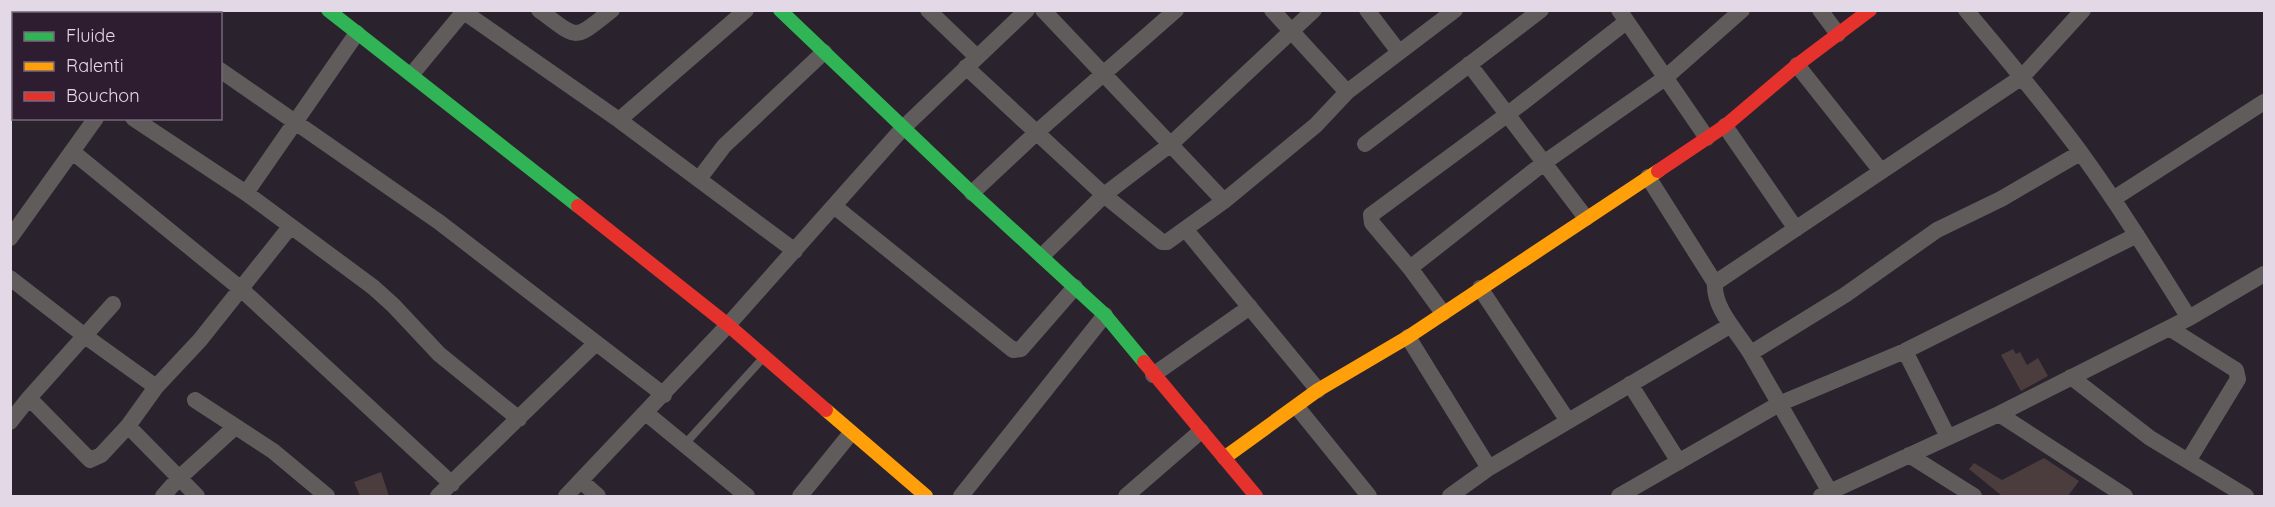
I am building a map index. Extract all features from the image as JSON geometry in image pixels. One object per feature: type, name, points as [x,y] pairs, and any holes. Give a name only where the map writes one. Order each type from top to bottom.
[{"type":"street","points":[[328,10],[728,325],[926,496]]},
{"type":"street","points":[[539,10],[574,34],[582,34],[612,10]]},
{"type":"street","points":[[619,120],[663,85],[746,10]]},
{"type":"street","points":[[780,10],[972,193],[1105,315],[1224,458],[1248,493]]},
{"type":"street","points":[[928,10],[972,62],[1037,132],[1104,195],[1162,242],[1170,241],[1224,201],[1316,125],[1347,92],[1455,10]]},
{"type":"street","points":[[566,496],[664,395],[903,128],[1027,10]]},
{"type":"street","points":[[1043,10],[1224,201]]},
{"type":"street","points":[[1272,10],[1347,92]]},
{"type":"street","points":[[1042,256],[1104,195],[1171,144],[1314,10]]},
{"type":"street","points":[[1367,10],[1399,52]]},
{"type":"street","points":[[1365,144],[1541,10]]},
{"type":"street","points":[[1410,268],[1545,162],[1665,78],[1742,10]]},
{"type":"street","points":[[1820,10],[1838,34]]},
{"type":"street","points":[[1224,458],[1318,390],[1408,337],[1725,126],[1797,65],[1870,10]]},
{"type":"street","points":[[1966,10],[2022,77],[2080,153],[2137,235],[2189,318]]},
{"type":"street","points":[[1715,283],[2022,77],[2083,10]]},
{"type":"street","points":[[412,74],[464,11],[619,120],[795,251]]},
{"type":"street","points":[[972,193],[1172,12]]},
{"type":"street","points":[[1443,313],[1410,268],[1372,223],[1371,215],[1508,114],[1623,16],[1707,138]]},
{"type":"street","points":[[246,193],[357,33]]},
{"type":"street","points":[[699,179],[724,146],[824,52]]},
{"type":"street","points":[[1469,64],[1586,218]]},
{"type":"street","points":[[1797,65],[1881,171]]},
{"type":"street","points":[[222,71],[439,222],[664,395]]},
{"type":"street","points":[[2113,199],[2265,102]]},
{"type":"street","points":[[10,238],[74,153],[95,120]]},
{"type":"street","points":[[136,120],[246,193],[373,287],[439,354],[519,419]]},
{"type":"street","points":[[1725,126],[1796,229]]},
{"type":"street","points":[[74,153],[241,289],[452,484]]},
{"type":"street","points":[[1751,354],[1845,296],[1937,230],[2001,199],[2080,153]]},
{"type":"street","points":[[1648,177],[1715,283],[1714,291],[1718,301],[1751,354],[1826,494],[1999,414],[2189,318],[2265,274]]},
{"type":"street","points":[[834,206],[1012,350],[1021,349],[1075,287]]},
{"type":"street","points":[[29,398],[90,460],[101,455],[128,426],[156,387],[200,340],[290,227]]},
{"type":"street","points":[[1186,230],[1318,390]]},
{"type":"street","points":[[1619,496],[1779,405],[1905,351],[2137,235]]},
{"type":"street","points":[[10,278],[156,387]]},
{"type":"street","points":[[1480,288],[1568,421]]},
{"type":"street","points":[[10,422],[113,304]]},
{"type":"street","points":[[1153,375],[1250,307]]},
{"type":"street","points":[[961,496],[1105,315]]},
{"type":"street","points":[[1449,496],[1489,468],[1731,325]]},
{"type":"street","points":[[2169,328],[2236,370],[2238,379],[2188,461]]},
{"type":"street","points":[[1408,337],[1489,468]]},
{"type":"street","points":[[438,496],[596,344]]},
{"type":"street","points":[[1905,351],[1948,437]]},
{"type":"street","points":[[2072,377],[2150,438],[2246,496]]},
{"type":"street","points":[[1630,384],[1679,462]]},
{"type":"street","points":[[195,400],[273,451],[327,496]]},
{"type":"street","points":[[1297,406],[1369,496]]},
{"type":"street","points":[[646,413],[747,496]]},
{"type":"street","points":[[1999,414],[2125,496]]},
{"type":"street","points":[[128,426],[197,496]]},
{"type":"street","points":[[163,496],[178,479],[235,427]]},
{"type":"street","points":[[1126,496],[1201,431]]},
{"type":"street","points":[[800,496],[851,433]]},
{"type":"street","points":[[1910,455],[1972,496]]},
{"type":"street","points":[[581,481],[598,496]]},
{"type":"lane","points":[[684,445],[764,357]]},
{"type":"building","points":[[2013,349],[2016,354],[2020,352],[2027,365],[2038,358],[2048,376],[2021,391],[2001,355]]},
{"type":"building","points":[[2044,458],[2079,481],[2068,496],[2002,496],[1969,469],[1974,463],[2002,480]]},
{"type":"building","points":[[381,472],[389,496],[360,496],[354,482]]},
{"type":"traffic: fast","points":[[328,10],[578,206]]},
{"type":"traffic: fast","points":[[780,10],[972,193],[1105,315],[1144,362]]},
{"type":"traffic: slow","points":[[1224,458],[1318,390],[1408,337],[1658,171]]},
{"type":"traffic: slow","points":[[826,410],[926,496]]},
{"type":"traffic: jam","points":[[1658,171],[1725,126],[1797,65],[1870,10]]},
{"type":"traffic: jam","points":[[578,206],[728,325],[826,410]]},
{"type":"traffic: jam","points":[[1144,362],[1256,496]]}]
